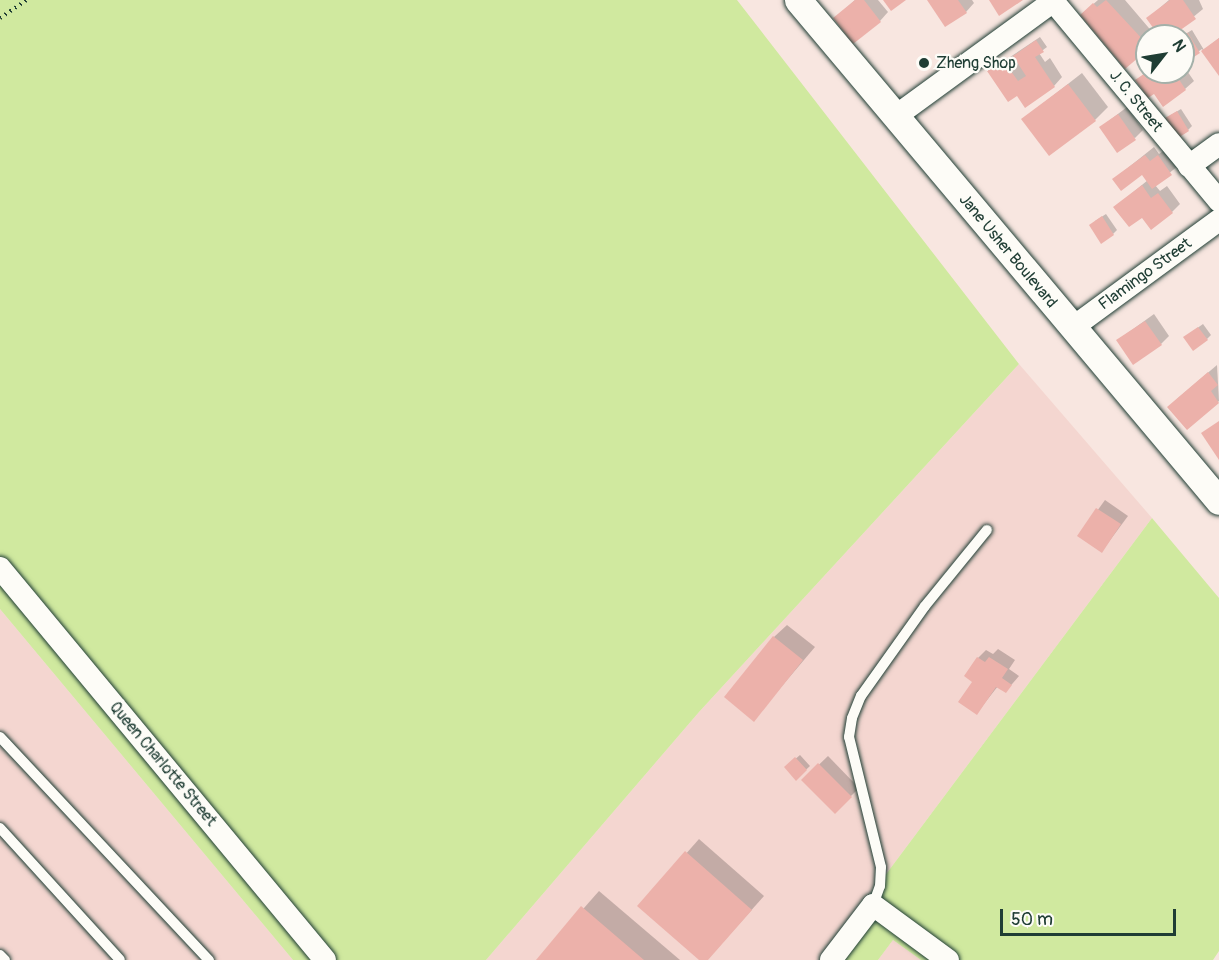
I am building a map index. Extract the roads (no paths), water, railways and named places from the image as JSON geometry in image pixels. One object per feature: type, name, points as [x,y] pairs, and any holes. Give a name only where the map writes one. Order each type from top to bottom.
[{"type":"street","name":"Jane Usher Boulevard","points":[[798,0],[1072,328],[1218,498]]},
{"type":"street","points":[[896,116],[1054,0]]},
{"type":"street","name":"J. C. Street","points":[[1054,0],[1219,201]]},
{"type":"street","points":[[1189,166],[1219,144]]},
{"type":"street","name":"Flamingo Street","points":[[1072,328],[1219,220]]},
{"type":"street","name":"Queen Charlotte Street","points":[[0,567],[325,960]]},
{"type":"street","points":[[831,960],[873,905],[948,960]]},
{"type":"lane","points":[[873,905],[881,867],[849,736],[852,718],[861,696],[912,624],[987,530]]},
{"type":"lane","points":[[0,738],[209,960]]},
{"type":"lane","points":[[0,828],[120,960]]},
{"type":"lane","points":[[0,955],[5,960]]},
{"type":"place","name":"Zheng Shop","points":[[924,63]]}]
